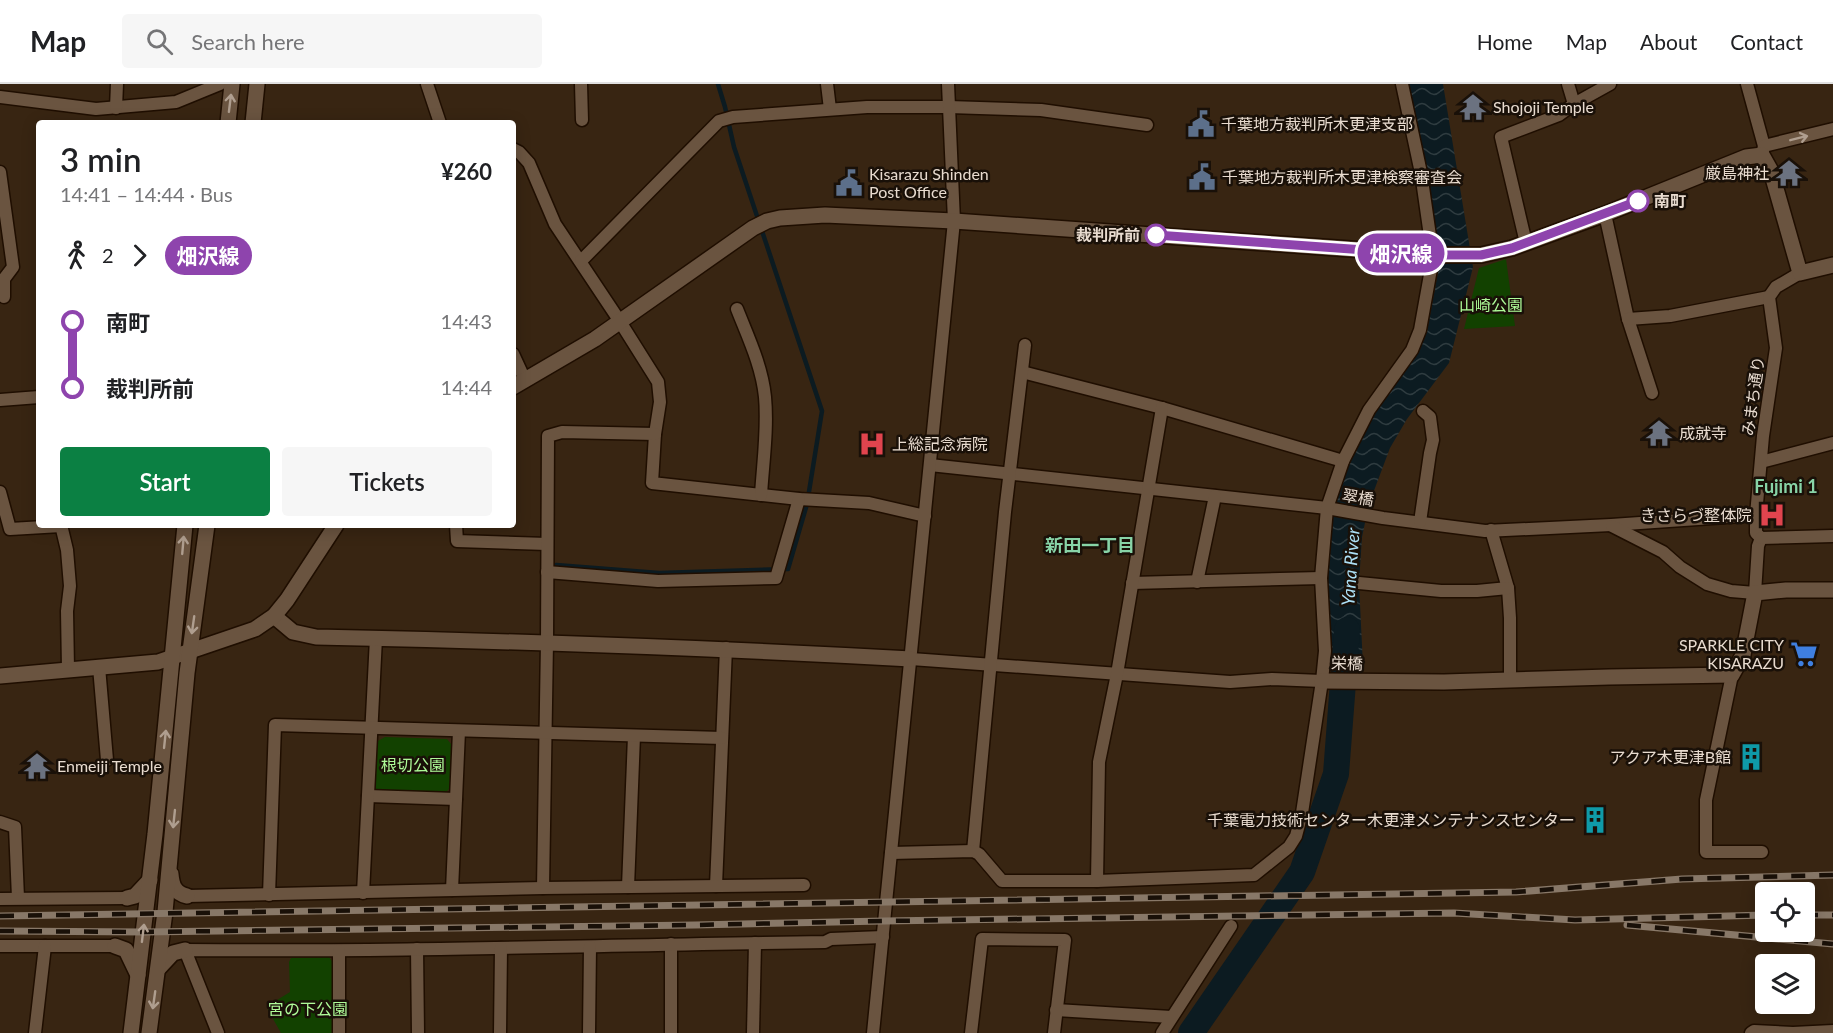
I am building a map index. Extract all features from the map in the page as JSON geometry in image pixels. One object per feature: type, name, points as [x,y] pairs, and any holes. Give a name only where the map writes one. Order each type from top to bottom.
[{"type":"street","points":[[116,108],[117,84]]},
{"type":"street","points":[[0,97],[96,110],[176,102],[220,84]]},
{"type":"street","points":[[228,120],[232,84]]},
{"type":"street","points":[[253,120],[257,84]]},
{"type":"street","points":[[427,84],[439,120]]},
{"type":"street","points":[[581,84],[582,120]]},
{"type":"street","points":[[827,84],[830,110]]},
{"type":"street","points":[[873,1033],[954,221],[948,84]]},
{"type":"street","points":[[891,853],[973,851],[979,854],[1002,881],[1097,881],[1254,875],[1288,847],[1296,836],[1302,813],[1322,681],[1324,651],[1321,578],[1328,508],[1343,461],[1369,410],[1412,350],[1420,330],[1433,255],[1421,173],[1402,84]]},
{"type":"street","points":[[1568,84],[1574,104]]},
{"type":"street","points":[[1526,243],[1502,137],[1559,115],[1610,84]]},
{"type":"street","points":[[1747,84],[1763,151],[1771,171],[1800,273]]},
{"type":"street","points":[[580,261],[719,121],[733,117],[867,107],[949,106],[1041,110],[1147,125]]},
{"type":"street","points":[[519,383],[595,339],[619,320],[760,224],[798,216],[825,215],[954,221],[1433,255],[1481,255],[1526,243],[1746,157],[1833,129]]},
{"type":"street","points":[[516,150],[530,163],[555,224],[658,382],[660,402],[655,434],[652,483],[799,499],[869,503],[925,516]]},
{"type":"street","points":[[0,172],[13,267],[4,279],[4,297]]},
{"type":"street","points":[[1605,214],[1628,319],[1652,393]]},
{"type":"street","points":[[1628,319],[1670,316],[1770,297],[1776,287],[1800,273],[1833,265]]},
{"type":"street","name":"みまち通り","points":[[1761,538],[1756,533],[1756,515],[1763,436],[1776,348],[1770,297]]},
{"type":"street","points":[[736,309],[757,362],[765,396],[766,427],[761,495]]},
{"type":"street","points":[[973,851],[1025,345]]},
{"type":"street","points":[[1022,372],[1162,408],[1343,461]]},
{"type":"street","points":[[0,400],[36,397]]},
{"type":"street","points":[[1097,881],[1099,762],[1117,674],[1162,408]]},
{"type":"street","points":[[1420,522],[1433,440],[1430,417],[1423,411]]},
{"type":"street","points":[[543,888],[548,436],[562,432],[655,434]]},
{"type":"street","points":[[1761,462],[1833,443]]},
{"type":"street","name":"翠橋","points":[[930,465],[1328,508],[1383,518],[1491,530],[1756,515]]},
{"type":"street","points":[[0,492],[10,529],[36,527]]},
{"type":"street","points":[[1197,582],[1215,496]]},
{"type":"street","points":[[547,572],[658,581],[776,578],[799,499]]},
{"type":"street","points":[[1611,525],[1663,552],[1680,567],[1707,584],[1731,591],[1755,593],[1786,590],[1833,590]]},
{"type":"street","points":[[62,528],[67,550],[70,586],[67,611],[69,669]]},
{"type":"street","points":[[131,1033],[150,880],[185,528]]},
{"type":"street","points":[[149,1033],[159,968],[189,651],[207,528]]},
{"type":"street","points":[[0,676],[158,662],[255,629],[274,616],[287,600],[334,528]]},
{"type":"street","points":[[456,528],[457,541],[546,544]]},
{"type":"street","points":[[1491,530],[1508,588],[1510,679]]},
{"type":"street","points":[[1762,852],[1706,852],[1706,800],[1732,675],[1743,655],[1755,593],[1758,546],[1761,538],[1833,536]]},
{"type":"street","points":[[1132,583],[1321,578]]},
{"type":"street","points":[[1359,583],[1441,591],[1508,588]]},
{"type":"street","points":[[274,616],[293,632],[316,637],[726,648],[992,664],[1230,682],[1272,679],[1322,681]]},
{"type":"street","points":[[363,893],[376,638]]},
{"type":"street","points":[[716,886],[726,648]]},
{"type":"street","points":[[99,667],[107,760]]},
{"type":"street","name":"栄橋","points":[[1322,681],[1444,682],[1732,675]]},
{"type":"street","points":[[269,894],[275,725],[722,738]]},
{"type":"street","points":[[452,890],[459,731]]},
{"type":"street","points":[[628,887],[634,735]]},
{"type":"street","points":[[368,796],[456,799]]},
{"type":"street","points":[[0,822],[15,827],[18,898]]},
{"type":"street","points":[[170,859],[171,880],[174,888],[178,894],[187,896],[804,885]]},
{"type":"street","points":[[0,899],[127,898],[135,896],[150,880]]},
{"type":"street","points":[[1162,1033],[1231,926]]},
{"type":"street","points":[[159,968],[173,953],[185,950],[339,951],[590,947],[825,942],[831,939],[883,937]]},
{"type":"street","points":[[971,1033],[981,939],[1065,940],[1054,1033]]},
{"type":"street","points":[[753,1033],[755,943]]},
{"type":"street","points":[[671,944],[671,1033]]},
{"type":"street","points":[[0,946],[115,946],[126,950],[138,975]]},
{"type":"street","points":[[35,1033],[45,946]]},
{"type":"street","points":[[589,1033],[590,947]]},
{"type":"street","points":[[500,1033],[501,948]]},
{"type":"street","points":[[417,949],[418,1033]]},
{"type":"street","points":[[185,950],[218,1033]]},
{"type":"street","points":[[339,951],[339,1033]]},
{"type":"street","points":[[1056,1010],[1172,1017]]},
{"type":"street","points":[[1751,1033],[1754,1031],[1793,1033],[1833,1031]]},
{"type":"green space","name":"山崎公園","points":[[1506,259],[1515,326],[1464,329],[1479,268]]},
{"type":"green space","name":"根切公園","points":[[385,737],[447,739],[451,744],[450,788],[444,794],[379,792],[374,789],[376,742]]},
{"type":"green space","name":"宮の下公園","points":[[329,957],[332,961],[332,1033],[281,1033],[268,1010],[269,1005],[290,992],[289,962],[291,958]]},
{"type":"water","points":[[1409,84],[1443,84],[1473,267],[1449,363],[1407,419],[1390,448],[1369,504],[1362,537],[1359,583],[1363,666],[1330,665],[1325,579],[1336,500],[1347,466],[1375,412],[1416,354],[1427,331],[1439,267],[1437,239]]},
{"type":"waterway","points":[[556,565],[659,573],[788,569],[807,504],[822,411],[734,147],[718,84]]},
{"type":"waterway","name":"Yana River","points":[[1191,1033],[1302,872],[1336,774],[1347,630]]},
{"type":"railway","points":[[0,916],[1516,892],[1682,879],[1833,875]]},
{"type":"railway","points":[[0,931],[144,932],[1454,913],[1575,920],[1755,915]]},
{"type":"railway","points":[[1815,915],[1833,915]]},
{"type":"railway","points":[[1627,925],[1833,944]]},
{"type":"bus line","name":"畑沢線","points":[[1156,235],[1435,255],[1481,255],[1512,248],[1638,201]]},
{"type":"place","name":"Shojoji Temple","points":[[1473,107]]},
{"type":"place","name":"千葉地方裁判所木更津支部","points":[[1201,124]]},
{"type":"place","name":"厳島神社","points":[[1789,173]]},
{"type":"place","name":"千葉地方裁判所木更津検察審査会","points":[[1202,177]]},
{"type":"place","name":"Kisarazu Shinden Post Office","points":[[849,183]]},
{"type":"place","name":"南町","points":[[1638,201]]},
{"type":"place","name":"裁判所前","points":[[1156,235]]},
{"type":"place","name":"成就寺","points":[[1659,433]]},
{"type":"place","name":"上総記念病院","points":[[872,444]]},
{"type":"place","name":"きさらづ整体院","points":[[1772,515]]},
{"type":"place","name":"SPARKLE CITY KISARAZU","points":[[1804,654]]},
{"type":"place","name":"アクア木更津B館","points":[[1751,757]]},
{"type":"place","name":"Enmeiji Temple","points":[[37,766]]},
{"type":"place","name":"千葉電力技術センター木更津メンテナンスセンター","points":[[1595,820]]},
{"type":"district","name":"Fujimi 1","points":[[1786,487]]},
{"type":"district","name":"新田一丁目","points":[[1090,546]]}]
